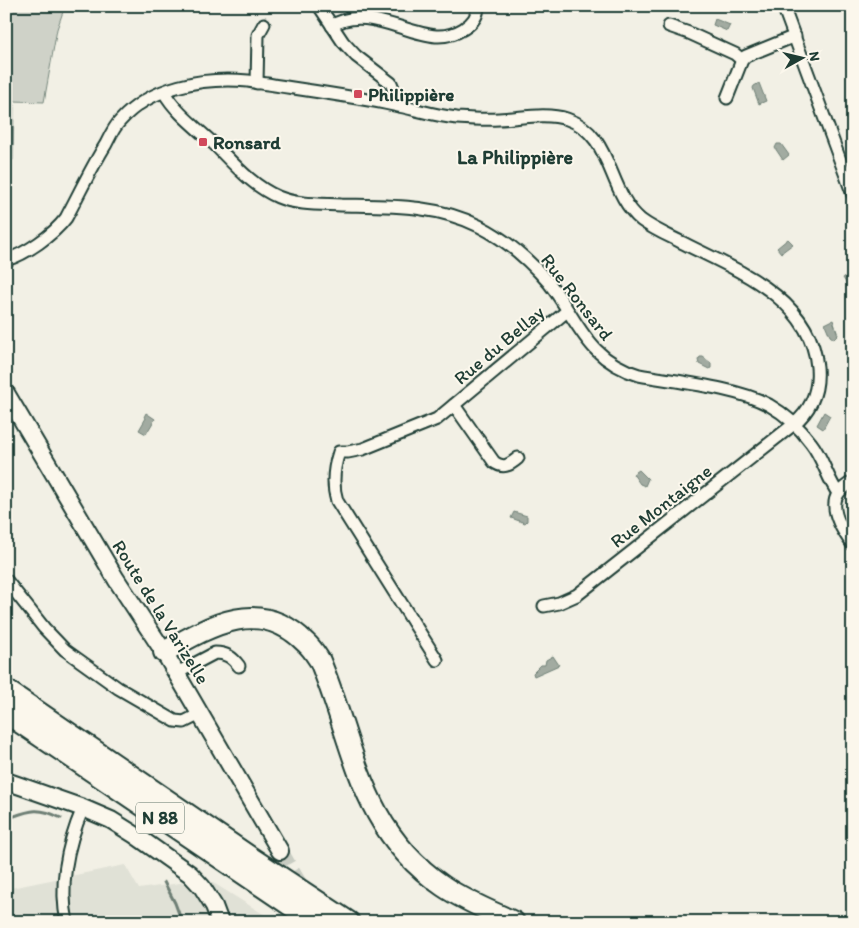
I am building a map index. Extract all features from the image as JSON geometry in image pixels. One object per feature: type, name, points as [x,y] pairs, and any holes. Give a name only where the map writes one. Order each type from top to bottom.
[{"type":"highway","points":[[164,652],[212,626],[241,618],[274,621],[290,629],[307,644],[320,661],[369,798],[393,840],[425,872],[445,887],[479,906],[514,922]]},
{"type":"highway","name":"N 88","points":[[6,690],[250,857],[349,922]]},
{"type":"highway","name":"N 88","points":[[6,713],[315,922]]},
{"type":"street","points":[[6,260],[23,254],[58,228],[66,218],[119,122],[133,108],[164,92],[204,81],[228,80],[394,104],[395,93],[391,83],[356,56],[343,42],[319,6]]},
{"type":"street","points":[[332,26],[344,20],[365,20],[437,36],[449,34],[468,26],[473,21],[478,11],[478,6]]},
{"type":"street","points":[[783,6],[853,195]]},
{"type":"street","points":[[257,83],[258,35],[264,24]]},
{"type":"street","points":[[669,26],[735,54],[742,60]]},
{"type":"street","points":[[726,98],[742,60],[746,56],[795,36]]},
{"type":"street","name":"Rue Ronsard","points":[[164,92],[174,105],[244,173],[262,188],[278,197],[295,202],[409,206],[459,217],[480,226],[516,250],[548,283],[590,345],[601,355],[624,371],[639,376],[732,392],[770,406],[794,424],[812,444],[820,455],[831,483],[838,493]]},
{"type":"street","name":"Rue Montaigne","points":[[394,104],[456,118],[498,120],[555,116],[577,123],[596,139],[603,151],[620,193],[634,214],[657,230],[753,279],[770,290],[794,314],[804,328],[811,346],[818,379],[809,408],[794,424],[577,595],[559,603],[544,606]]},
{"type":"street","name":"Rue du Bellay","points":[[437,660],[337,501],[335,494],[335,468],[339,452],[356,451],[437,418],[567,311]]},
{"type":"street","name":"Route de la Varizelle","points":[[6,393],[116,579],[164,652],[280,852]]},
{"type":"street","name":"Rue du Bellay","points":[[454,405],[494,462],[498,465],[507,466],[518,458]]},
{"type":"street","points":[[853,481],[838,493],[836,506],[837,516],[853,545]]},
{"type":"street","points":[[6,580],[44,628],[65,650],[118,688],[175,722],[184,722],[200,714]]},
{"type":"street","points":[[176,673],[215,653],[229,656],[239,666]]},
{"type":"street","points":[[6,781],[83,808],[112,820],[135,834],[190,874],[202,886],[214,906],[220,922]]},
{"type":"street","points":[[67,922],[64,887],[66,866],[74,833],[83,808]]},
{"type":"shaded area","points":[[6,6],[65,6],[57,29],[44,102],[14,101],[13,160],[6,161]]},
{"type":"shaded area","points":[[715,19],[730,25],[727,31],[713,25]]},
{"type":"shaded area","points":[[759,83],[766,101],[759,104],[753,88]]},
{"type":"shaded area","points":[[777,144],[781,144],[789,155],[783,160],[775,148]]},
{"type":"shaded area","points":[[788,239],[793,244],[781,253],[777,248]]},
{"type":"shaded area","points":[[850,273],[853,277],[852,292],[843,278]]},
{"type":"shaded area","points":[[833,320],[838,335],[834,339],[830,336],[825,324]]},
{"type":"shaded area","points":[[700,357],[711,363],[711,368],[709,369],[699,364],[698,360]]},
{"type":"shaded area","points":[[824,412],[830,416],[823,429],[817,425]]},
{"type":"shaded area","points":[[146,413],[155,419],[146,434],[139,430],[146,418],[144,417]]},
{"type":"shaded area","points":[[639,470],[648,479],[645,486],[640,484],[633,474]]},
{"type":"shaded area","points":[[514,512],[527,516],[527,521],[525,523],[511,518]]},
{"type":"shaded area","points":[[553,656],[559,665],[534,676],[533,673],[541,665],[545,665],[546,660]]},
{"type":"shaded area","points":[[125,865],[139,889],[207,879],[276,922],[6,922],[6,889]]},
{"type":"waterway","points":[[6,819],[33,811],[46,812],[61,818]]},
{"type":"waterway","points":[[164,882],[182,922]]},
{"type":"tunnel","points":[[280,851],[304,892]]},
{"type":"place","name":"Philippière","points":[[358,94]]},
{"type":"place","name":"Ronsard","points":[[203,142]]},
{"type":"district","name":"La Philippière","points":[[515,157]]}]
